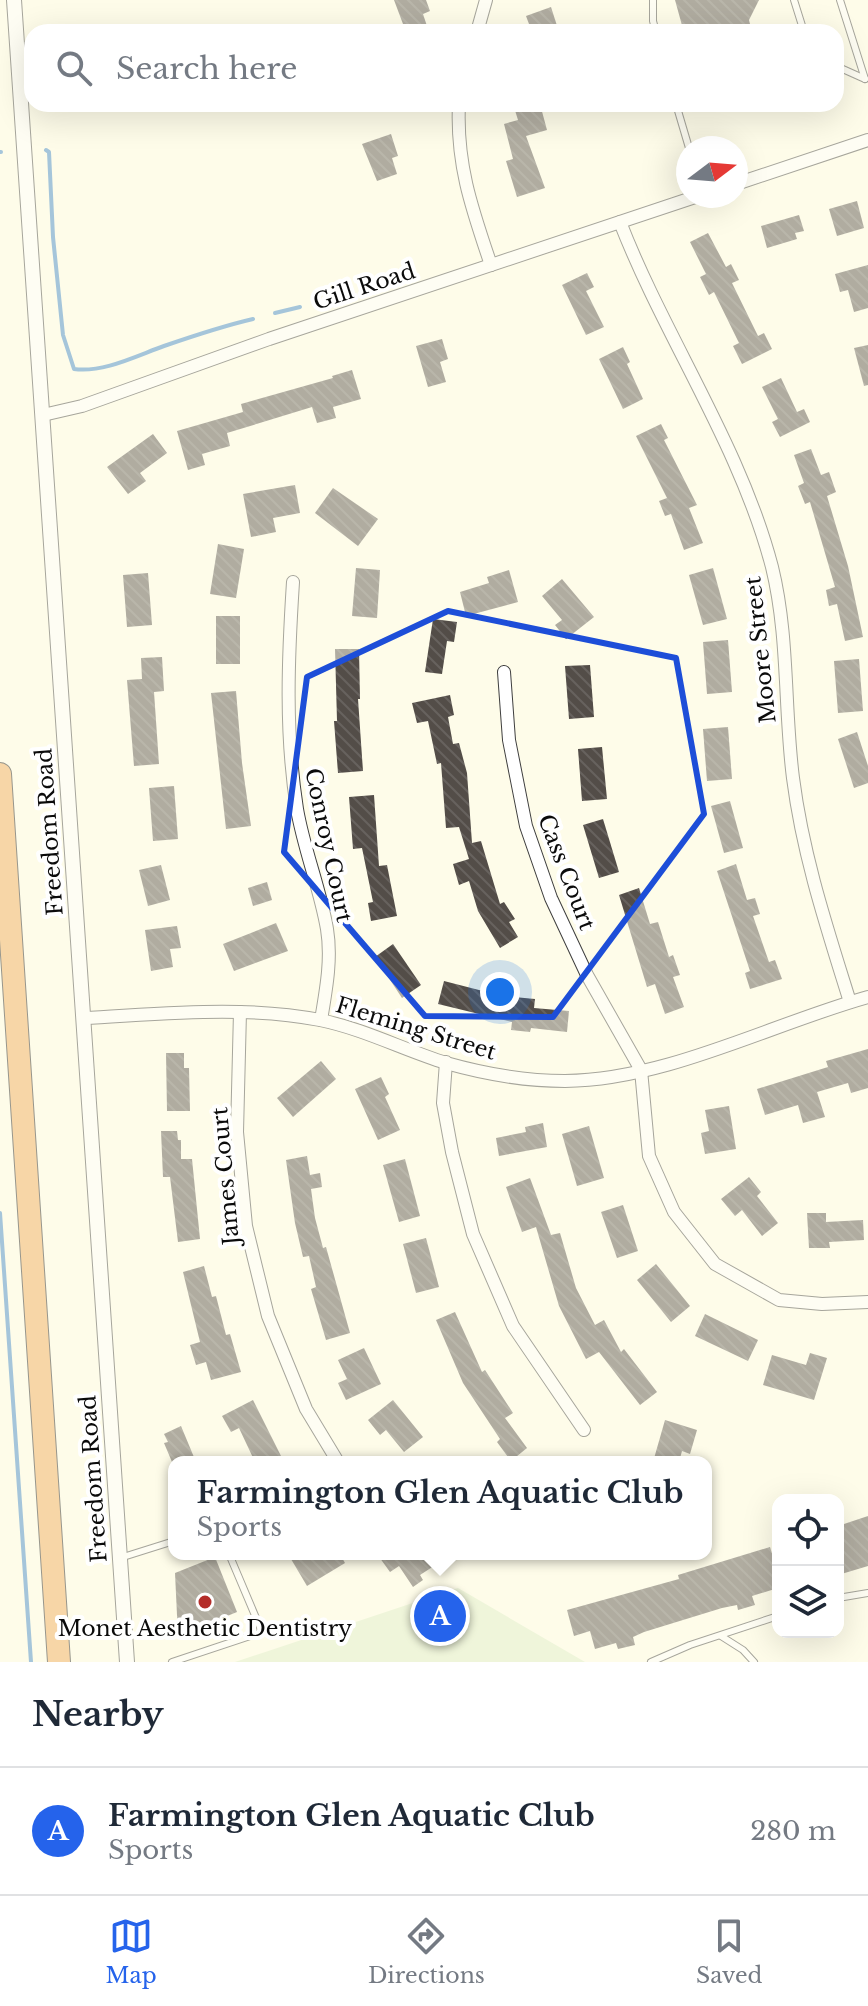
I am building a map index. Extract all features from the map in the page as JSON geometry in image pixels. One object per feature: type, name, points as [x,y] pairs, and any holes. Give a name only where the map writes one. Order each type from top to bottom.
[{"type":"highway","points":[[0,774],[59,1662]]},
{"type":"street","name":"Freedom Road","points":[[14,0],[127,1662]]},
{"type":"street","points":[[479,24],[486,0]]},
{"type":"street","points":[[458,112],[460,163],[491,265]]},
{"type":"street","points":[[748,180],[868,140]]},
{"type":"street","name":"Gill Road","points":[[43,415],[82,406],[269,339],[676,203]]},
{"type":"street","name":"Moore Street","points":[[620,222],[730,453],[758,522],[772,567],[783,638],[788,728],[800,831],[816,895],[850,1002]]},
{"type":"street","name":"Conroy Court","points":[[293,582],[287,677],[288,724],[297,811],[327,929],[328,978],[321,1020]]},
{"type":"street","name":"Cass Court","points":[[504,672],[509,740],[526,826],[551,898],[587,975],[641,1070]]},
{"type":"street","name":"Fleming Street","points":[[84,1018],[240,1012],[280,1014],[356,1029],[446,1062],[530,1080],[569,1081],[641,1070],[701,1054],[868,997]]},
{"type":"street","name":"James Court","points":[[240,1012],[237,1132],[246,1226],[268,1316],[306,1409],[334,1456]]},
{"type":"street","points":[[446,1062],[443,1103],[473,1234],[513,1326],[584,1430]]},
{"type":"street","points":[[641,1070],[649,1156],[674,1212],[715,1264],[779,1300],[822,1304],[868,1302]]},
{"type":"lane","points":[[653,0],[654,24]]},
{"type":"lane","points":[[794,0],[802,24]]},
{"type":"lane","points":[[840,0],[867,80]]},
{"type":"lane","points":[[844,70],[867,80]]},
{"type":"lane","points":[[678,112],[685,136]]},
{"type":"lane","points":[[120,1558],[168,1543]]},
{"type":"lane","points":[[172,1662],[262,1632],[232,1560]]},
{"type":"lane","points":[[844,1597],[868,1593]]},
{"type":"lane","points":[[651,1662],[690,1645],[772,1618]]},
{"type":"lane","points":[[721,1636],[743,1650],[754,1662]]},
{"type":"highlighted area","points":[[448,611],[676,658],[704,814],[553,1017],[425,1016],[284,852],[307,677]]},
{"type":"green space","points":[[458,1588],[585,1662],[235,1662]]},
{"type":"building","points":[[394,0],[426,0],[430,11],[423,14],[426,24],[403,24]]},
{"type":"building","points":[[675,0],[759,0],[750,24],[682,24]]},
{"type":"building","points":[[551,7],[556,24],[529,24],[526,16]]},
{"type":"building","points":[[516,112],[542,112],[547,130],[526,136],[545,188],[517,197],[506,161],[513,159],[504,124],[518,120]]},
{"type":"building","points":[[391,134],[398,156],[392,158],[397,174],[377,181],[362,144]]},
{"type":"building","points":[[857,201],[864,228],[837,236],[829,209]]},
{"type":"building","points":[[799,215],[804,231],[795,233],[797,239],[767,248],[761,226]]},
{"type":"building","points":[[708,233],[726,267],[731,264],[739,280],[732,283],[758,336],[764,333],[772,349],[742,364],[733,346],[739,343],[714,292],[709,295],[700,277],[706,274],[690,242]]},
{"type":"building","points":[[868,265],[868,308],[854,312],[848,290],[840,292],[835,274]]},
{"type":"building","points":[[587,273],[594,287],[586,291],[604,327],[586,335],[562,285]]},
{"type":"building","points":[[442,339],[448,359],[440,362],[446,382],[428,387],[416,346]]},
{"type":"building","points":[[868,345],[868,385],[864,386],[854,348]]},
{"type":"building","points":[[623,347],[643,399],[623,409],[599,359]]},
{"type":"building","points":[[352,370],[361,399],[333,407],[336,418],[317,423],[312,407],[227,433],[230,446],[202,454],[205,465],[188,470],[177,431],[243,412],[241,404]]},
{"type":"building","points":[[781,378],[797,412],[804,409],[810,422],[780,437],[772,422],[778,419],[762,387]]},
{"type":"building","points":[[661,424],[668,438],[664,440],[697,505],[689,508],[703,543],[684,550],[671,514],[665,516],[659,501],[667,498],[636,436]]},
{"type":"building","points":[[153,434],[167,453],[140,473],[146,481],[128,494],[107,467]]},
{"type":"building","points":[[811,449],[821,475],[829,472],[836,492],[827,496],[848,566],[863,637],[845,641],[837,604],[829,606],[826,590],[835,587],[810,502],[805,504],[798,486],[804,483],[794,455]]},
{"type":"building","points":[[295,485],[300,513],[273,518],[276,532],[251,537],[243,494]]},
{"type":"building","points":[[333,488],[378,519],[358,546],[315,513]]},
{"type":"building","points":[[218,544],[244,549],[236,598],[210,594]]},
{"type":"building","points":[[356,568],[380,570],[377,618],[352,616]]},
{"type":"building","points":[[713,568],[727,619],[703,625],[689,575]]},
{"type":"building","points":[[509,570],[518,602],[466,616],[460,592],[489,583],[487,577]]},
{"type":"building","points":[[148,573],[152,625],[127,627],[123,575]]},
{"type":"building","points":[[562,579],[594,617],[566,639],[555,625],[562,620],[542,596]]},
{"type":"building","points":[[216,616],[240,616],[240,664],[216,664]]},
{"type":"building","points":[[433,619],[457,622],[454,642],[447,641],[442,674],[425,672]]},
{"type":"building","points":[[728,640],[732,692],[707,694],[703,642]]},
{"type":"building","points":[[335,649],[359,649],[358,699],[363,771],[338,773],[334,721],[337,721]]},
{"type":"building","points":[[162,657],[164,691],[154,692],[159,764],[134,766],[127,680],[142,679],[141,658]]},
{"type":"building","points":[[859,659],[863,711],[838,713],[834,661]]},
{"type":"building","points":[[590,665],[594,717],[569,719],[565,666]]},
{"type":"building","points":[[236,691],[251,826],[226,829],[211,693]]},
{"type":"building","points":[[450,695],[454,715],[448,717],[453,744],[459,743],[467,773],[472,843],[481,841],[500,904],[504,902],[515,919],[509,922],[518,937],[500,948],[478,911],[469,881],[459,885],[453,864],[469,859],[459,827],[446,828],[441,763],[437,764],[428,721],[417,723],[412,703]]},
{"type":"building","points":[[728,727],[732,779],[707,781],[703,729]]},
{"type":"building","points":[[857,732],[868,766],[868,783],[854,788],[838,739]]},
{"type":"building","points":[[602,747],[607,799],[582,801],[578,749]]},
{"type":"building","points":[[174,786],[178,839],[153,841],[149,788]]},
{"type":"building","points":[[374,795],[379,866],[387,865],[397,916],[371,921],[368,903],[373,902],[362,848],[353,849],[349,797]]},
{"type":"building","points":[[730,801],[743,848],[724,853],[711,806]]},
{"type":"building","points":[[603,819],[619,872],[599,878],[583,825]]},
{"type":"building","points":[[736,864],[747,900],[755,898],[760,914],[753,916],[769,962],[775,960],[782,979],[750,989],[745,973],[750,971],[717,871]]},
{"type":"building","points":[[161,865],[170,900],[148,906],[139,870]]},
{"type":"building","points":[[267,882],[272,900],[253,906],[248,888]]},
{"type":"building","points":[[639,888],[650,924],[658,922],[669,957],[673,955],[680,975],[673,977],[684,1007],[665,1014],[655,984],[647,987],[619,895]]},
{"type":"building","points":[[276,923],[288,951],[234,971],[223,944]]},
{"type":"building","points":[[177,926],[181,948],[170,949],[173,967],[151,971],[145,930]]},
{"type":"building","points":[[393,944],[421,985],[402,998],[375,957]]},
{"type":"building","points":[[444,981],[514,999],[535,999],[534,1008],[569,1011],[567,1032],[531,1028],[530,1032],[511,1030],[512,1022],[438,1004]]},
{"type":"building","points":[[868,1049],[868,1088],[851,1093],[848,1083],[817,1092],[825,1117],[803,1123],[798,1105],[765,1115],[757,1089],[828,1067],[826,1061]]},
{"type":"building","points":[[166,1053],[184,1053],[184,1068],[189,1068],[190,1111],[167,1111]]},
{"type":"building","points":[[321,1061],[336,1079],[293,1117],[277,1098]]},
{"type":"building","points":[[381,1077],[389,1094],[385,1097],[400,1130],[378,1140],[355,1089]]},
{"type":"building","points":[[729,1106],[736,1149],[705,1154],[701,1133],[709,1131],[705,1110]]},
{"type":"building","points":[[543,1123],[547,1147],[499,1156],[496,1138],[526,1132],[525,1127]]},
{"type":"building","points":[[589,1126],[604,1178],[577,1186],[562,1134]]},
{"type":"building","points":[[161,1131],[177,1131],[178,1140],[181,1140],[181,1159],[192,1159],[200,1239],[178,1242],[170,1177],[163,1177]]},
{"type":"building","points":[[307,1156],[310,1175],[320,1173],[322,1187],[311,1189],[315,1218],[350,1333],[326,1340],[311,1289],[316,1287],[309,1256],[303,1257],[295,1223],[286,1160]]},
{"type":"building","points":[[405,1159],[420,1216],[399,1222],[383,1165]]},
{"type":"building","points":[[749,1177],[761,1192],[757,1196],[778,1223],[762,1236],[742,1210],[735,1216],[721,1199]]},
{"type":"building","points":[[530,1178],[551,1235],[560,1233],[576,1288],[595,1325],[604,1320],[621,1352],[624,1349],[657,1392],[640,1405],[599,1352],[586,1359],[559,1306],[536,1227],[522,1232],[506,1187]]},
{"type":"building","points":[[623,1205],[638,1251],[617,1258],[601,1212]]},
{"type":"building","points":[[807,1213],[826,1213],[826,1222],[863,1220],[864,1240],[829,1242],[830,1248],[809,1248]]},
{"type":"building","points":[[426,1238],[439,1287],[416,1293],[403,1244]]},
{"type":"building","points":[[656,1264],[690,1306],[671,1322],[637,1280]]},
{"type":"building","points":[[204,1266],[212,1297],[216,1296],[226,1335],[230,1334],[241,1372],[211,1380],[206,1362],[196,1365],[190,1345],[200,1342],[183,1272]]},
{"type":"building","points":[[455,1312],[482,1372],[485,1370],[513,1413],[505,1418],[527,1448],[517,1456],[507,1456],[497,1442],[500,1439],[463,1383],[436,1320]]},
{"type":"building","points":[[705,1314],[758,1340],[748,1361],[695,1336]]},
{"type":"building","points":[[364,1348],[381,1384],[346,1400],[338,1383],[347,1379],[338,1360]]},
{"type":"building","points":[[810,1353],[827,1358],[814,1400],[763,1385],[772,1355],[806,1365]]},
{"type":"building","points":[[253,1400],[281,1456],[252,1456],[239,1428],[231,1432],[222,1416]]},
{"type":"building","points":[[393,1400],[423,1437],[404,1452],[386,1430],[380,1435],[368,1420]]},
{"type":"building","points":[[665,1420],[697,1430],[690,1454],[682,1451],[681,1456],[655,1456]]},
{"type":"building","points":[[181,1426],[194,1456],[169,1456],[164,1434]]},
{"type":"building","points":[[868,1516],[868,1566],[844,1573],[844,1566],[844,1524]]},
{"type":"building","points":[[770,1547],[772,1554],[772,1590],[752,1596],[755,1605],[738,1610],[737,1605],[722,1608],[644,1632],[633,1637],[635,1645],[618,1649],[616,1643],[595,1649],[590,1631],[574,1636],[567,1610],[679,1579],[678,1575]]},
{"type":"building","name":"Monet Aesthetic Dentistry","points":[[208,1560],[216,1560],[237,1612],[178,1636],[175,1573]]},
{"type":"building","points":[[292,1560],[343,1560],[345,1563],[307,1586]]},
{"type":"building","points":[[381,1560],[434,1560],[437,1564],[420,1575],[423,1580],[413,1587],[399,1566],[390,1572]]},
{"type":"waterway","points":[[46,150],[49,152],[53,237],[63,335],[74,369],[85,370],[119,363],[253,319]]},
{"type":"waterway","points":[[275,313],[300,307]]},
{"type":"waterway","points":[[0,1213],[31,1662]]},
{"type":"place","name":"Monet Aesthetic Dentistry","points":[[205,1602]]},
{"type":"place","name":"Farmington Glen Aquatic Club","points":[[440,1616]]}]
